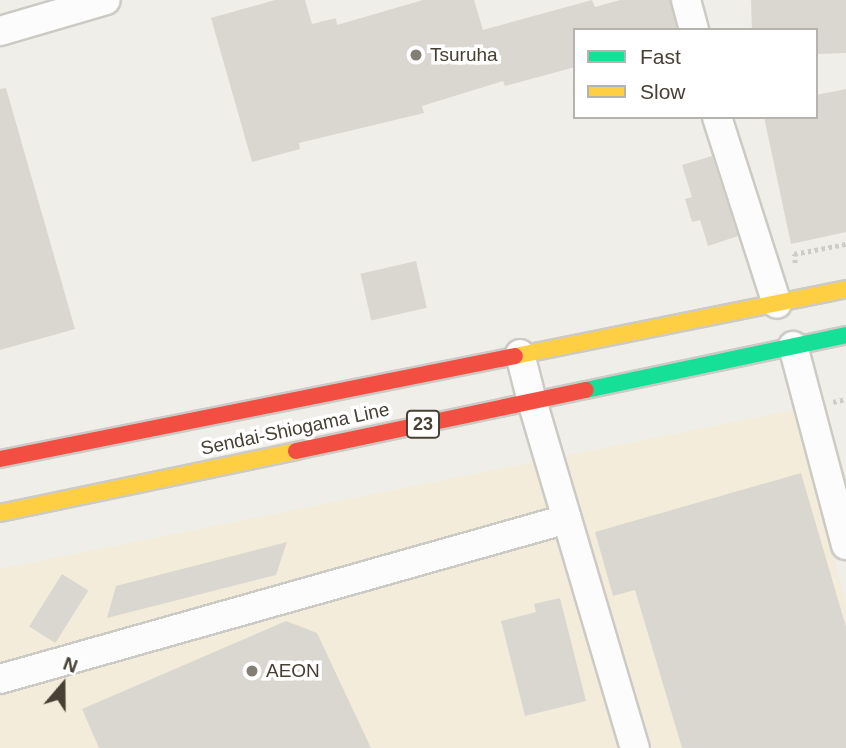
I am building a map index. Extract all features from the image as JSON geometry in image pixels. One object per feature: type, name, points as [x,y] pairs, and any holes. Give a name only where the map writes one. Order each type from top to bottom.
[{"type":"main road","name":"Sendai-Shiogama Line","points":[[0,459],[846,289]]},
{"type":"main road","name":"Sendai-Shiogama Line","points":[[0,513],[846,335]]},
{"type":"street","points":[[0,31],[106,0]]},
{"type":"street","points":[[686,0],[693,28]]},
{"type":"street","points":[[718,119],[777,304]]},
{"type":"street","points":[[793,346],[846,545]]},
{"type":"street","points":[[520,354],[635,748]]},
{"type":"street","points":[[0,679],[568,519]]},
{"type":"path","points":[[795,264],[794,254],[846,244]]},
{"type":"path","points":[[835,402],[846,399]]},
{"type":"shaded area","points":[[794,410],[846,603],[846,748],[0,748],[0,569]]},
{"type":"building","points":[[275,0],[305,0],[312,24],[336,18],[337,25],[423,0],[474,0],[483,30],[592,0],[595,7],[620,0],[670,0],[677,28],[573,28],[573,68],[505,86],[503,81],[422,106],[424,113],[299,143],[300,149],[252,162],[211,18]]},
{"type":"building","points":[[751,0],[846,0],[846,53],[818,54],[818,28],[752,28]]},
{"type":"building","points":[[6,88],[75,329],[0,350],[0,89]]},
{"type":"building","points":[[846,89],[846,232],[791,244],[764,119],[818,119],[818,95]]},
{"type":"building","points":[[712,156],[738,236],[708,246],[700,220],[692,222],[685,199],[692,197],[682,165]]},
{"type":"building","points":[[416,261],[427,308],[371,321],[360,274]]},
{"type":"building","points":[[801,473],[846,627],[846,748],[682,748],[635,590],[613,596],[595,532]]},
{"type":"building","points":[[287,542],[276,575],[107,618],[116,586]]},
{"type":"building","points":[[62,574],[88,590],[55,643],[29,627]]},
{"type":"building","points":[[560,598],[586,701],[525,716],[501,621],[536,612],[534,604]]},
{"type":"building","name":"AEON","points":[[286,621],[317,633],[371,748],[99,748],[82,709]]},
{"type":"traffic: fast","points":[[586,390],[846,335]]},
{"type":"traffic: slow","points":[[515,356],[846,289]]},
{"type":"traffic: slow","points":[[0,513],[296,451]]},
{"type":"traffic: jam","points":[[0,459],[515,356]]},
{"type":"traffic: jam","points":[[296,451],[586,390]]},
{"type":"place","name":"Tsuruha","points":[[416,55]]},
{"type":"place","name":"AEON","points":[[252,671]]}]
